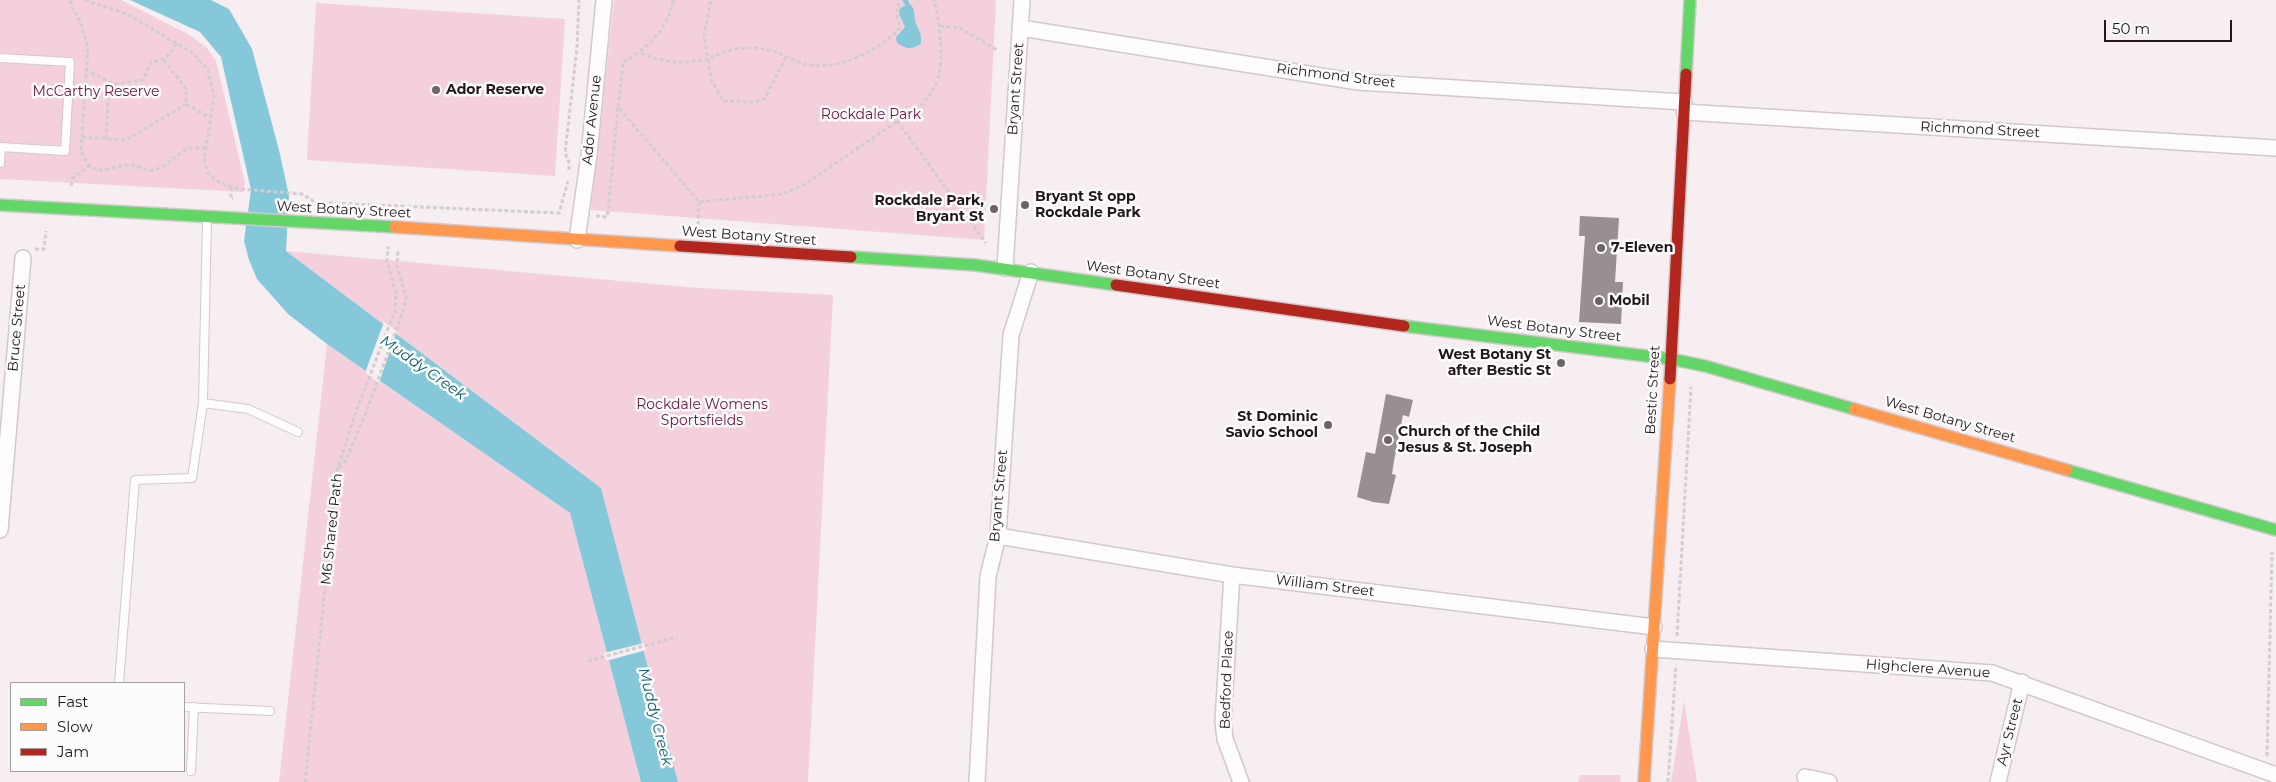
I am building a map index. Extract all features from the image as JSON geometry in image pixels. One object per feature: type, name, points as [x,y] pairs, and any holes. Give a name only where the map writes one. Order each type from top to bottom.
[{"type":"main road","name":"Bestic Street","points":[[1644,782],[1690,0]]},
{"type":"main road","name":"West Botany Street","points":[[0,205],[309,224],[390,227],[1005,268],[1343,318],[1670,359],[1705,366],[2276,530]]},
{"type":"street","name":"Ador Avenue","points":[[577,240],[579,214],[589,155],[604,0]]},
{"type":"street","name":"Bryant Street","points":[[1005,268],[1022,0]]},
{"type":"street","name":"Richmond Street","points":[[1021,28],[1358,82],[1684,107],[2276,148]]},
{"type":"street","name":"Bruce Street","points":[[0,530],[23,258]]},
{"type":"street","name":"Bryant Street","points":[[977,782],[988,576],[998,536],[1011,335],[1031,272]]},
{"type":"street","name":"William Street","points":[[998,536],[1232,575],[1654,627]]},
{"type":"street","name":"Bedford Place","points":[[1232,575],[1223,721],[1225,739],[1241,782]]},
{"type":"street","name":"Highclere Avenue","points":[[1653,649],[1992,673],[2022,682],[2271,773]]},
{"type":"street","name":"Ayr Street","points":[[1998,782],[2022,682]]},
{"type":"street","points":[[1805,777],[1829,782]]},
{"type":"lane","points":[[0,58],[70,62],[65,151],[1,147],[0,163]]},
{"type":"lane","points":[[119,682],[135,480],[192,478],[204,403],[207,218]]},
{"type":"lane","points":[[204,403],[248,409],[298,432]]},
{"type":"lane","points":[[185,707],[270,710]]},
{"type":"lane","points":[[191,771],[194,707]]},
{"type":"path","points":[[71,0],[71,6],[80,21],[88,47],[81,150],[85,161],[96,169],[106,171],[128,164],[152,171],[161,168],[188,149],[206,148]]},
{"type":"path","points":[[85,0],[127,14],[191,52],[207,68],[214,96],[204,160],[208,173],[220,183],[240,190],[302,194],[312,200],[314,205]]},
{"type":"path","name":"Ador Avenue","points":[[314,205],[334,202],[559,213],[570,173],[570,162],[565,152],[577,46],[579,0]]},
{"type":"path","points":[[596,216],[606,217],[608,211],[623,62],[640,53],[667,22],[673,0]]},
{"type":"path","points":[[710,0],[704,35],[711,79],[723,101],[756,102],[766,98],[786,57]]},
{"type":"path","points":[[640,53],[667,61],[686,64],[708,59],[728,49],[746,47],[773,52],[805,64],[832,64],[854,59],[891,38],[900,26],[896,13],[899,7],[898,0]]},
{"type":"path","points":[[699,202],[782,194],[802,186],[922,104],[935,87],[940,66],[940,26],[934,0]]},
{"type":"path","points":[[940,26],[960,28],[997,50]]},
{"type":"path","points":[[86,70],[115,84],[143,80],[151,62],[168,58],[177,43]]},
{"type":"path","points":[[164,60],[186,88],[186,104]]},
{"type":"path","points":[[106,139],[109,82]]},
{"type":"path","points":[[82,137],[126,140],[186,104]]},
{"type":"path","points":[[186,104],[210,118]]},
{"type":"path","points":[[618,107],[699,202],[698,225]]},
{"type":"path","points":[[897,121],[986,243]]},
{"type":"path","points":[[71,186],[73,178],[90,164]]},
{"type":"path","points":[[231,187],[231,199],[241,200]]},
{"type":"path","points":[[306,204],[314,205]]},
{"type":"path","name":"M6 Shared Path","points":[[305,782],[337,470],[354,417],[395,310],[396,293],[387,261],[390,227]]},
{"type":"path","points":[[23,258],[33,249],[44,248],[46,231]]},
{"type":"path","points":[[337,470],[344,462],[373,392],[406,297],[397,266],[398,250]]},
{"type":"path","points":[[1668,782],[1691,387]]},
{"type":"path","points":[[2271,773],[2272,552]]},
{"type":"path","points":[[588,661],[677,638]]},
{"type":"green space","name":"McCarthy Reserve","points":[[0,0],[121,0],[188,34],[206,47],[216,61],[245,183],[243,192],[0,179]]},
{"type":"green space","name":"Rockdale Park","points":[[614,0],[996,0],[984,240],[591,210]]},
{"type":"green space","name":"Ador Reserve","points":[[316,3],[565,19],[555,176],[307,160]]},
{"type":"green space","name":"Rockdale Womens Sportsfields","points":[[286,251],[699,288],[833,295],[808,782],[678,782],[601,488]]},
{"type":"green space","points":[[327,344],[570,513],[641,782],[279,782]]},
{"type":"green space","points":[[1684,701],[1697,782],[1671,782]]},
{"type":"green space","points":[[1580,775],[1621,775],[1620,782],[1578,782]]},
{"type":"water","name":"Muddy Creek","points":[[130,0],[211,0],[229,9],[252,49],[279,150],[289,196],[286,251],[601,488],[678,782],[641,782],[570,513],[327,344],[288,314],[257,279],[244,241],[251,190],[221,57],[200,32]]},
{"type":"water","points":[[910,4],[914,9],[921,44],[909,48],[897,43],[896,37],[905,27],[899,14],[900,8]]},
{"type":"pier","points":[[384,322],[397,331],[379,383],[365,373]]},
{"type":"pier","points":[[644,643],[646,650],[606,661],[604,653]]},
{"type":"building","points":[[1580,216],[1619,218],[1615,282],[1623,282],[1621,324],[1579,322],[1585,236],[1579,236]]},
{"type":"building","name":"Church of the Child Jesus & St. Joseph","points":[[1386,394],[1413,400],[1409,417],[1403,415],[1392,474],[1396,475],[1389,504],[1357,497],[1366,452],[1375,454]]},
{"type":"waterway","points":[[905,0],[907,4]]},
{"type":"traffic: fast","points":[[1686,74],[1690,0]]},
{"type":"traffic: fast","points":[[0,205],[395,227]]},
{"type":"traffic: fast","points":[[851,257],[975,265],[1116,285]]},
{"type":"traffic: fast","points":[[1404,326],[1671,359],[1705,366],[1854,409]]},
{"type":"traffic: fast","points":[[2067,470],[2276,530]]},
{"type":"traffic: slow","points":[[395,227],[680,246]]},
{"type":"traffic: slow","points":[[1644,782],[1670,379]]},
{"type":"traffic: slow","points":[[1854,409],[2067,470]]},
{"type":"traffic: jam","points":[[1670,379],[1686,74]]},
{"type":"traffic: jam","points":[[680,246],[851,257]]},
{"type":"traffic: jam","points":[[1116,285],[1404,326]]},
{"type":"place","name":"Ador Reserve","points":[[436,90]]},
{"type":"place","name":"Bryant St opp Rockdale Park","points":[[1025,205]]},
{"type":"place","name":"Rockdale Park, Bryant St","points":[[994,209]]},
{"type":"place","name":"7-Eleven","points":[[1601,248]]},
{"type":"place","name":"Mobil","points":[[1599,301]]},
{"type":"place","name":"West Botany St after Bestic St","points":[[1561,363]]},
{"type":"place","name":"St Dominic Savio School","points":[[1328,425]]},
{"type":"place","name":"Church of the Child Jesus & St. Joseph","points":[[1388,440]]}]
